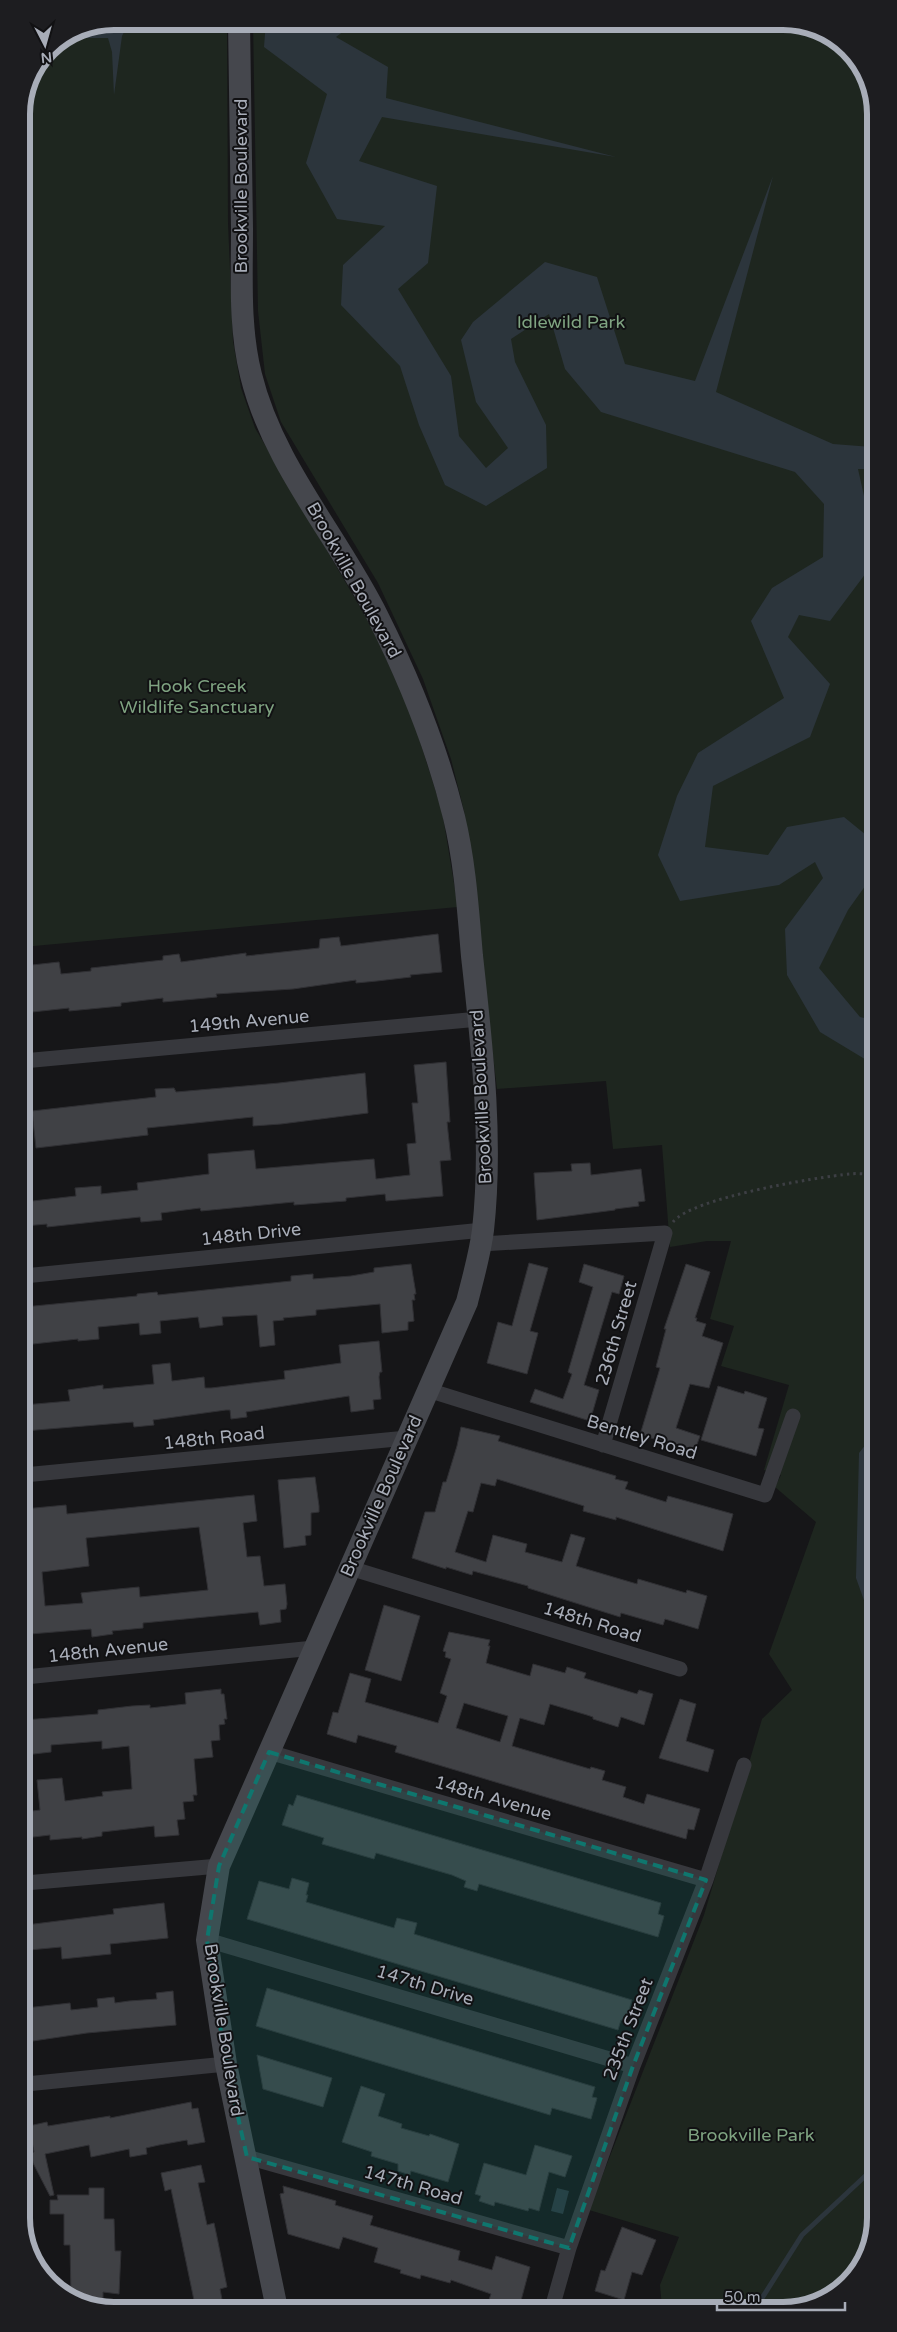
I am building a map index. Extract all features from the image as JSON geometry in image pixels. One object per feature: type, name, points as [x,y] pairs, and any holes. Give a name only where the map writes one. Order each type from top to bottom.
[{"type":"street","name":"Brookville Boulevard","points":[[239,30],[242,310],[251,375],[265,418],[282,455],[374,609],[406,674],[432,743],[454,816],[460,845],[479,1019],[487,1133],[487,1185],[482,1237],[467,1302],[219,1866],[207,1940],[226,2064],[247,2157],[276,2302]]},
{"type":"street","name":"149th Avenue","points":[[30,1060],[479,1019]]},
{"type":"street","name":"148th Drive","points":[[30,1275],[482,1237],[665,1233]]},
{"type":"street","name":"236th Street","points":[[603,1445],[665,1233]]},
{"type":"street","name":"Bentley Road","points":[[428,1390],[766,1495],[793,1416]]},
{"type":"street","name":"148th Road","points":[[30,1474],[407,1438]]},
{"type":"street","name":"148th Road","points":[[350,1568],[680,1669]]},
{"type":"street","name":"148th Avenue","points":[[30,1676],[314,1648]]},
{"type":"street","name":"148th Avenue","points":[[269,1752],[706,1880]]},
{"type":"street","name":"235th Street","points":[[554,2302],[569,2248],[633,2066],[706,1880],[744,1765]]},
{"type":"street","points":[[30,1884],[219,1866]]},
{"type":"street","name":"147th Drive","points":[[207,1940],[633,2066]]},
{"type":"street","points":[[30,2084],[226,2064]]},
{"type":"street","name":"147th Road","points":[[247,2157],[569,2248]]},
{"type":"path","points":[[665,1233],[677,1216],[741,1194],[787,1182],[852,1173],[867,1174]]},
{"type":"highlighted area","points":[[269,1752],[706,1880],[633,2066],[569,2248],[247,2157],[226,2064],[207,1940],[219,1866]]},
{"type":"green space","name":"Hook Creek Wildlife Sanctuary","points":[[114,30],[227,30],[228,223],[233,341],[241,388],[255,428],[370,624],[411,713],[442,811],[458,907],[30,946],[30,108],[33,92],[43,70],[70,70],[70,43],[72,41],[87,34]]},
{"type":"green space","name":"Idlewild Park","points":[[253,30],[789,30],[815,36],[834,47],[853,67],[863,87],[867,114],[867,2218],[863,2245],[850,2269],[834,2285],[810,2298],[783,2302],[662,2302],[660,2285],[679,2237],[589,2210],[704,1915],[762,1719],[792,1690],[769,1654],[816,1522],[775,1487],[781,1475],[764,1470],[789,1385],[721,1366],[734,1326],[710,1319],[731,1241],[707,1241],[670,1247],[662,1145],[613,1149],[606,1081],[497,1089],[464,811],[451,759],[423,679],[378,583],[281,422],[265,374],[258,311]]},
{"type":"shaded area","points":[[125,30],[122,36],[114,95],[112,52],[108,38],[78,38],[103,31]]},
{"type":"shaded area","points":[[265,30],[345,30],[336,37],[388,67],[386,98],[616,157],[382,117],[359,161],[437,186],[428,263],[398,289],[451,376],[459,436],[486,468],[508,448],[476,402],[461,340],[473,322],[545,262],[597,277],[625,364],[695,381],[773,176],[716,392],[833,444],[867,447],[867,469],[858,469],[867,510],[867,572],[830,621],[799,615],[788,637],[830,684],[810,737],[713,786],[705,847],[768,855],[787,827],[844,817],[867,836],[867,883],[848,910],[819,968],[860,1017],[867,1019],[867,1060],[820,1032],[787,975],[785,929],[823,878],[815,862],[779,885],[680,901],[658,855],[677,796],[698,753],[784,698],[751,621],[772,588],[823,557],[824,504],[795,472],[601,412],[565,369],[549,314],[511,339],[515,362],[546,425],[547,468],[486,506],[445,485],[419,425],[400,366],[341,305],[343,265],[385,226],[337,219],[306,163],[327,94],[264,47]]},
{"type":"shaded area","points":[[867,1443],[867,1609],[856,1578],[859,1453]]},
{"type":"shaded area","points":[[557,2188],[569,2191],[563,2214],[551,2211]]},
{"type":"building","points":[[438,934],[442,972],[377,981],[356,983],[356,980],[293,989],[216,994],[217,997],[163,1002],[163,998],[121,1003],[121,1006],[69,1011],[69,1008],[30,1012],[30,965],[59,962],[61,974],[91,971],[91,968],[163,960],[163,956],[179,954],[181,962],[246,953],[246,956],[319,948],[320,939],[339,937],[341,946]]},
{"type":"building","points":[[446,1062],[450,1122],[447,1122],[451,1160],[440,1161],[443,1196],[386,1201],[385,1194],[346,1198],[346,1201],[294,1205],[294,1202],[201,1211],[200,1208],[161,1213],[162,1220],[141,1222],[140,1217],[47,1227],[47,1224],[30,1225],[30,1201],[76,1196],[75,1188],[101,1186],[101,1194],[138,1190],[137,1183],[209,1174],[208,1154],[254,1150],[256,1169],[374,1159],[376,1179],[410,1175],[407,1144],[416,1143],[412,1103],[418,1103],[414,1065]]},
{"type":"building","points":[[365,1073],[368,1113],[253,1126],[253,1117],[147,1128],[148,1135],[36,1148],[32,1111],[156,1097],[155,1089],[174,1088],[176,1092]]},
{"type":"building","points":[[590,1163],[591,1175],[641,1169],[645,1201],[638,1202],[639,1206],[537,1220],[534,1173],[572,1171],[571,1164]]},
{"type":"building","points":[[529,1263],[548,1268],[530,1331],[538,1333],[527,1374],[487,1363],[498,1322],[512,1326]]},
{"type":"building","points":[[411,1264],[416,1294],[414,1294],[415,1300],[412,1300],[414,1321],[408,1322],[408,1330],[382,1333],[380,1304],[316,1310],[316,1315],[283,1318],[284,1320],[273,1321],[275,1345],[260,1347],[257,1315],[222,1317],[223,1325],[200,1328],[198,1317],[160,1321],[161,1333],[140,1335],[139,1323],[98,1327],[99,1339],[78,1341],[78,1339],[30,1344],[30,1306],[137,1296],[137,1294],[157,1292],[158,1295],[291,1281],[291,1276],[313,1274],[313,1279],[351,1276],[374,1272],[374,1268]]},
{"type":"building","points":[[584,1264],[624,1276],[619,1294],[612,1292],[584,1385],[599,1390],[590,1421],[530,1402],[535,1389],[563,1399],[572,1374],[568,1372],[593,1287],[579,1282]]},
{"type":"building","points":[[686,1264],[710,1272],[695,1318],[697,1318],[696,1321],[706,1324],[702,1336],[723,1343],[709,1388],[690,1384],[676,1428],[700,1436],[695,1450],[640,1435],[660,1368],[656,1367],[666,1329],[664,1329]]},
{"type":"building","points":[[379,1341],[382,1372],[380,1372],[379,1377],[381,1399],[373,1400],[374,1409],[351,1412],[349,1396],[246,1412],[247,1417],[231,1419],[230,1410],[226,1410],[153,1420],[154,1425],[134,1427],[133,1422],[30,1431],[30,1404],[70,1401],[68,1390],[103,1385],[103,1389],[154,1384],[152,1365],[170,1363],[172,1381],[204,1377],[205,1388],[211,1388],[285,1379],[284,1371],[341,1363],[339,1345]]},
{"type":"building","points":[[718,1386],[744,1394],[745,1391],[767,1398],[758,1428],[764,1429],[756,1456],[701,1440]]},
{"type":"building","points":[[461,1427],[500,1436],[498,1441],[616,1476],[615,1479],[628,1482],[625,1489],[666,1502],[668,1496],[733,1514],[723,1551],[616,1517],[616,1520],[583,1511],[584,1506],[497,1479],[495,1486],[481,1483],[473,1512],[468,1511],[455,1552],[486,1562],[493,1535],[527,1544],[525,1552],[562,1562],[571,1534],[585,1538],[576,1566],[637,1584],[638,1579],[686,1593],[687,1590],[707,1596],[698,1629],[665,1619],[663,1625],[621,1613],[620,1617],[528,1588],[528,1586],[473,1571],[472,1575],[446,1567],[446,1569],[412,1558],[425,1512],[435,1512],[443,1482],[446,1482]]},
{"type":"building","points":[[315,1477],[319,1512],[311,1513],[311,1535],[305,1536],[306,1545],[284,1548],[278,1480]]},
{"type":"building","points":[[254,1495],[257,1521],[243,1523],[247,1557],[260,1556],[264,1586],[285,1584],[287,1604],[286,1609],[280,1610],[281,1622],[260,1625],[258,1612],[143,1623],[143,1628],[112,1631],[113,1634],[92,1637],[91,1629],[30,1634],[30,1508],[66,1505],[67,1514]],"holes":[[[199,1527],[208,1590],[140,1597],[139,1587],[81,1593],[83,1603],[45,1606],[42,1572],[89,1566],[86,1538]]]},
{"type":"building","points":[[384,1605],[420,1616],[401,1681],[365,1670]]},
{"type":"building","points":[[449,1632],[490,1640],[486,1663],[530,1676],[533,1664],[565,1673],[567,1667],[586,1673],[584,1678],[637,1694],[639,1690],[653,1694],[644,1725],[621,1717],[618,1727],[550,1704],[544,1725],[520,1718],[512,1746],[590,1769],[591,1767],[605,1771],[602,1780],[626,1787],[623,1797],[644,1804],[647,1794],[700,1809],[694,1830],[688,1829],[686,1839],[395,1752],[397,1746],[358,1735],[356,1743],[327,1734],[333,1712],[338,1713],[350,1673],[371,1679],[365,1702],[438,1723],[447,1696],[440,1693],[451,1659],[445,1657],[446,1652],[443,1651]],"holes":[[[464,1703],[508,1716],[500,1742],[456,1728]]]},
{"type":"building","points":[[221,1689],[221,1694],[224,1694],[227,1719],[224,1719],[225,1724],[219,1725],[220,1740],[211,1741],[213,1757],[194,1759],[197,1795],[193,1795],[194,1801],[183,1802],[185,1819],[177,1820],[179,1835],[155,1837],[154,1826],[102,1832],[102,1836],[82,1839],[82,1837],[50,1840],[50,1835],[30,1837],[30,1811],[40,1810],[37,1780],[62,1778],[65,1801],[103,1796],[102,1792],[132,1789],[129,1746],[102,1749],[102,1741],[51,1745],[51,1752],[30,1754],[30,1720],[98,1714],[98,1710],[132,1706],[150,1705],[150,1708],[186,1704],[185,1693]]},
{"type":"building","points":[[680,1699],[696,1704],[686,1741],[714,1750],[708,1772],[659,1758]]},
{"type":"building","points":[[297,1795],[661,1903],[658,1914],[664,1916],[658,1937],[479,1884],[477,1891],[464,1887],[466,1881],[452,1875],[376,1853],[374,1859],[322,1844],[324,1838],[282,1825],[289,1804],[293,1806]]},
{"type":"building","points":[[292,1878],[309,1883],[306,1902],[394,1928],[397,1918],[417,1923],[414,1934],[632,2000],[626,2021],[621,2020],[618,2030],[247,1919],[259,1881],[289,1889]]},
{"type":"building","points":[[164,1903],[168,1938],[110,1944],[111,1954],[62,1959],[61,1947],[30,1950],[30,1924],[114,1914],[113,1909]]},
{"type":"building","points":[[267,1988],[595,2087],[592,2097],[597,2098],[591,2119],[552,2108],[550,2115],[256,2026]]},
{"type":"building","points":[[173,1991],[176,2025],[87,2033],[30,2041],[30,2008],[70,2003],[71,2010],[98,2007],[97,1999],[114,1997],[115,2003],[157,1999],[156,1993]]},
{"type":"building","points":[[257,2055],[332,2078],[323,2107],[263,2089]]},
{"type":"building","points":[[361,2086],[385,2094],[378,2116],[402,2124],[401,2128],[429,2136],[430,2134],[459,2144],[448,2182],[411,2171],[410,2175],[398,2171],[398,2164],[371,2156],[372,2152],[342,2142]]},
{"type":"building","points":[[191,2102],[192,2109],[198,2108],[205,2142],[188,2145],[187,2140],[159,2145],[146,2148],[147,2154],[130,2157],[129,2149],[91,2157],[89,2145],[45,2154],[54,2195],[50,2196],[33,2163],[31,2153],[34,2152],[30,2126],[47,2122],[48,2126],[110,2116],[110,2118]]},
{"type":"building","points":[[535,2145],[572,2156],[565,2177],[549,2172],[539,2211],[529,2208],[528,2211],[495,2202],[494,2206],[479,2201],[481,2196],[475,2194],[484,2163],[526,2175]]},
{"type":"building","points":[[201,2165],[205,2182],[198,2183],[207,2225],[214,2223],[227,2287],[220,2289],[222,2302],[194,2302],[171,2189],[165,2191],[161,2173]]},
{"type":"building","points":[[283,2186],[336,2201],[335,2205],[373,2216],[370,2225],[460,2251],[458,2260],[492,2270],[496,2256],[530,2267],[521,2302],[488,2302],[491,2294],[451,2280],[450,2283],[421,2275],[420,2279],[400,2273],[401,2270],[374,2262],[378,2248],[343,2237],[339,2249],[288,2234],[280,2194],[284,2193]]},
{"type":"building","points":[[89,2188],[104,2188],[104,2219],[114,2219],[115,2251],[121,2251],[119,2294],[103,2292],[103,2301],[82,2296],[71,2290],[70,2245],[64,2245],[64,2214],[50,2214],[50,2200],[58,2200],[57,2195],[89,2195]]},
{"type":"building","points":[[622,2227],[656,2240],[642,2275],[632,2272],[624,2300],[595,2291],[601,2270],[605,2271]]},
{"type":"waterway","points":[[760,2302],[802,2235],[867,2174]]},
{"type":"park label","name":"Brookville Park","points":[[751,2135]]}]
